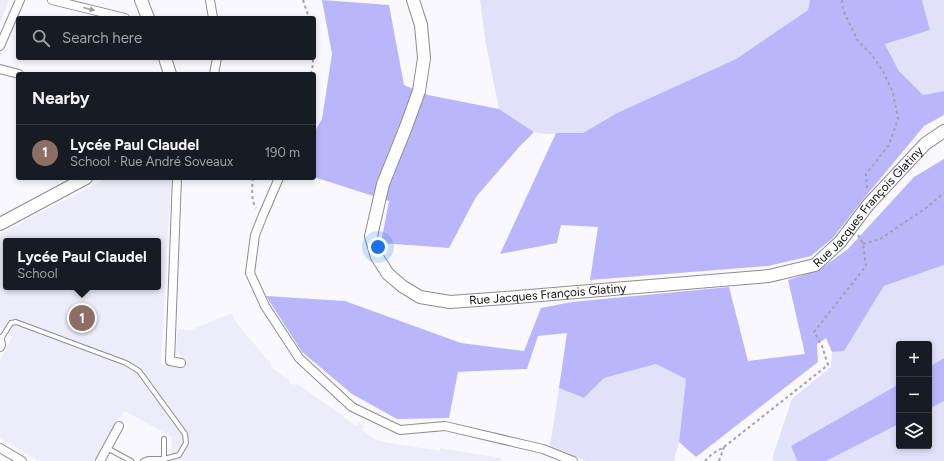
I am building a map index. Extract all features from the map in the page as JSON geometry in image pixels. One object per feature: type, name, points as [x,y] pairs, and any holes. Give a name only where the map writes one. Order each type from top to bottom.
[{"type":"main road","points":[[141,0],[147,16]]},
{"type":"main road","name":"Rue Jacques François Glatiny","points":[[413,0],[421,24],[424,58],[419,91],[383,184],[371,236],[377,257],[388,274],[402,286],[420,297],[450,302],[505,298],[769,276],[814,265],[840,242],[868,205],[925,144],[944,131]]},
{"type":"main road","points":[[166,60],[169,72]]},
{"type":"main road","points":[[0,224],[82,180]]},
{"type":"street","points":[[0,46],[20,0]]},
{"type":"street","points":[[52,0],[118,16]]},
{"type":"street","points":[[210,0],[213,16]]},
{"type":"street","points":[[214,72],[217,60]]},
{"type":"street","points":[[0,69],[16,73]]},
{"type":"street","points":[[177,180],[170,361],[181,363]]},
{"type":"street","points":[[277,180],[256,235],[250,273],[265,306],[299,358],[352,407],[400,430],[445,426],[543,449],[573,461]]},
{"type":"street","points":[[100,461],[119,426]]},
{"type":"street","points":[[0,448],[22,461]]},
{"type":"lane","points":[[0,341],[11,323],[16,322],[126,363],[139,371],[186,434],[186,443],[179,455],[164,460],[148,459],[143,461]]},
{"type":"lane","points":[[164,439],[164,460]]},
{"type":"lane","points":[[107,448],[131,461]]},
{"type":"path","points":[[303,0],[308,16]]},
{"type":"path","points":[[842,0],[842,10],[858,41],[872,55],[883,71],[893,93],[898,119],[889,145],[866,174],[868,205]]},
{"type":"path","points":[[311,72],[313,60]]},
{"type":"path","points":[[253,180],[254,205],[263,216]]},
{"type":"path","points":[[863,244],[880,239],[926,208],[944,193]]},
{"type":"path","points":[[704,461],[828,365],[822,346],[814,332],[866,266],[863,244],[851,228]]},
{"type":"path","points":[[719,461],[724,447]]},
{"type":"shaded area","points":[[0,0],[9,0],[0,23]]},
{"type":"shaded area","points":[[322,0],[389,5],[404,85],[428,95],[499,109],[534,132],[476,197],[449,248],[381,243],[389,201],[316,178],[316,130],[322,119],[332,54]]},
{"type":"shaded area","points":[[480,0],[810,0],[808,10],[736,59],[617,113],[583,133],[544,134],[534,132],[499,109],[486,44]]},
{"type":"shaded area","points":[[810,0],[922,0],[930,30],[885,44],[899,71],[923,95],[944,91],[944,115],[924,126],[833,238],[811,256],[768,266],[590,280],[598,227],[561,225],[557,243],[500,254],[556,133],[583,133],[617,113],[736,59],[808,10]]},
{"type":"shaded area","points":[[922,0],[944,0],[944,91],[923,95],[899,71],[885,43],[930,30]]},
{"type":"shaded area","points":[[944,159],[944,265],[884,286],[844,351],[832,352],[826,338],[817,344],[818,362],[696,457],[679,442],[686,379],[656,364],[604,378],[584,398],[559,388],[567,333],[538,336],[527,369],[458,372],[449,418],[397,419],[352,394],[302,352],[266,296],[345,301],[461,343],[524,351],[541,308],[572,302],[729,287],[748,361],[805,354],[788,280],[819,270],[848,249],[914,177]]},
{"type":"shaded area","points":[[103,180],[171,180],[161,364],[179,368],[183,357],[176,351],[178,329],[191,330],[232,313],[236,322],[271,364],[271,367],[287,379],[288,378],[290,383],[295,385],[297,384],[356,426],[359,422],[364,426],[361,430],[378,441],[440,451],[440,448],[501,458],[502,461],[171,461],[172,437],[124,411],[96,461],[36,461],[37,460],[0,438],[0,360],[13,336],[0,327],[0,234]]},
{"type":"shaded area","points":[[944,265],[944,358],[932,365],[932,341],[896,341],[896,386],[791,446],[797,461],[773,461],[772,459],[792,399],[831,367],[832,352],[844,350],[884,286]]},
{"type":"shaded area","points":[[944,358],[944,401],[932,407],[932,377],[932,365]]},
{"type":"shaded area","points":[[656,364],[686,379],[679,442],[674,461],[586,461],[550,446],[559,388],[584,398],[604,378]]},
{"type":"shaded area","points":[[896,386],[896,426],[826,461],[797,461],[791,446]]},
{"type":"shaded area","points":[[944,401],[944,461],[826,461],[896,426],[896,449],[932,449],[932,407]]},
{"type":"place","name":"Lycée Paul Claudel","points":[[82,318]]}]
